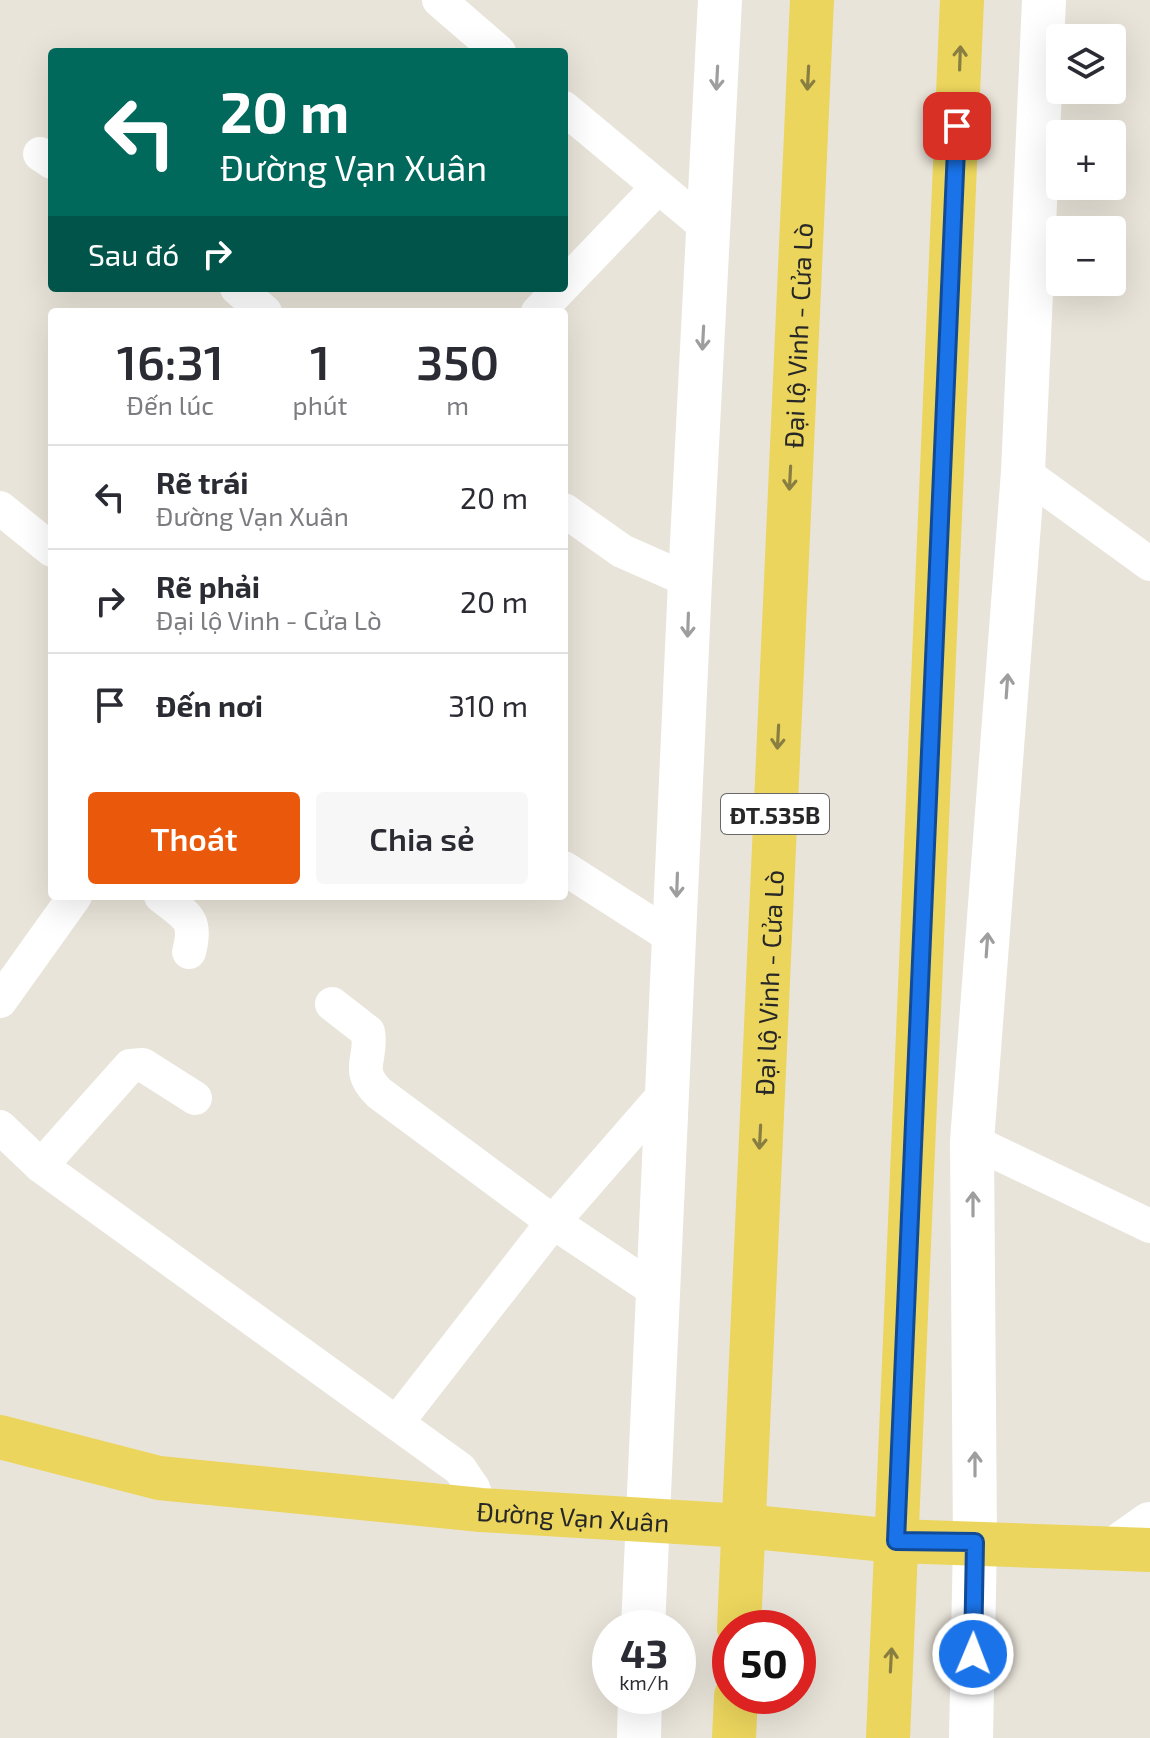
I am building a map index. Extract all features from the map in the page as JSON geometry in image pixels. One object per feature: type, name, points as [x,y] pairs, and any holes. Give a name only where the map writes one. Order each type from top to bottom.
[{"type":"main road","points":[[644,1610],[690,581],[720,0]]},
{"type":"main road","name":"Đại lộ Vinh - Cửa Lò","points":[[740,1610],[812,0]]},
{"type":"main road","points":[[888,1738],[962,0]]},
{"type":"main road","points":[[971,1738],[975,1542],[972,1141],[1023,472],[1044,0]]},
{"type":"main road","name":"Đường Vạn Xuân","points":[[0,1437],[159,1478],[481,1510],[743,1526],[896,1541],[1139,1541]]},
{"type":"main road","points":[[639,1738],[640,1714]]},
{"type":"main road","points":[[734,1738],[735,1714]]},
{"type":"street","points":[[439,0],[494,48]]},
{"type":"street","points":[[568,111],[709,229]]},
{"type":"street","points":[[568,280],[657,188]]},
{"type":"street","points":[[242,292],[260,308]]},
{"type":"street","points":[[542,308],[556,292]]},
{"type":"street","points":[[1023,472],[1150,564]]},
{"type":"street","points":[[0,508],[48,547]]},
{"type":"street","points":[[568,513],[622,551],[690,581]]},
{"type":"street","points":[[568,871],[675,939]]},
{"type":"street","points":[[0,1001],[72,900]]},
{"type":"street","points":[[166,900],[192,922],[195,930],[189,952]]},
{"type":"street","points":[[332,1004],[368,1032],[364,1070],[366,1079],[379,1093],[553,1222],[658,1292]]},
{"type":"street","points":[[41,1166],[130,1066],[143,1065],[195,1098]]},
{"type":"street","points":[[398,1421],[553,1222],[668,1090]]},
{"type":"street","points":[[0,1127],[41,1166],[398,1421],[460,1469],[473,1488],[481,1510]]},
{"type":"street","points":[[972,1141],[1150,1226]]},
{"type":"route","points":[[957,126],[896,1541],[975,1542],[973,1654]]}]
